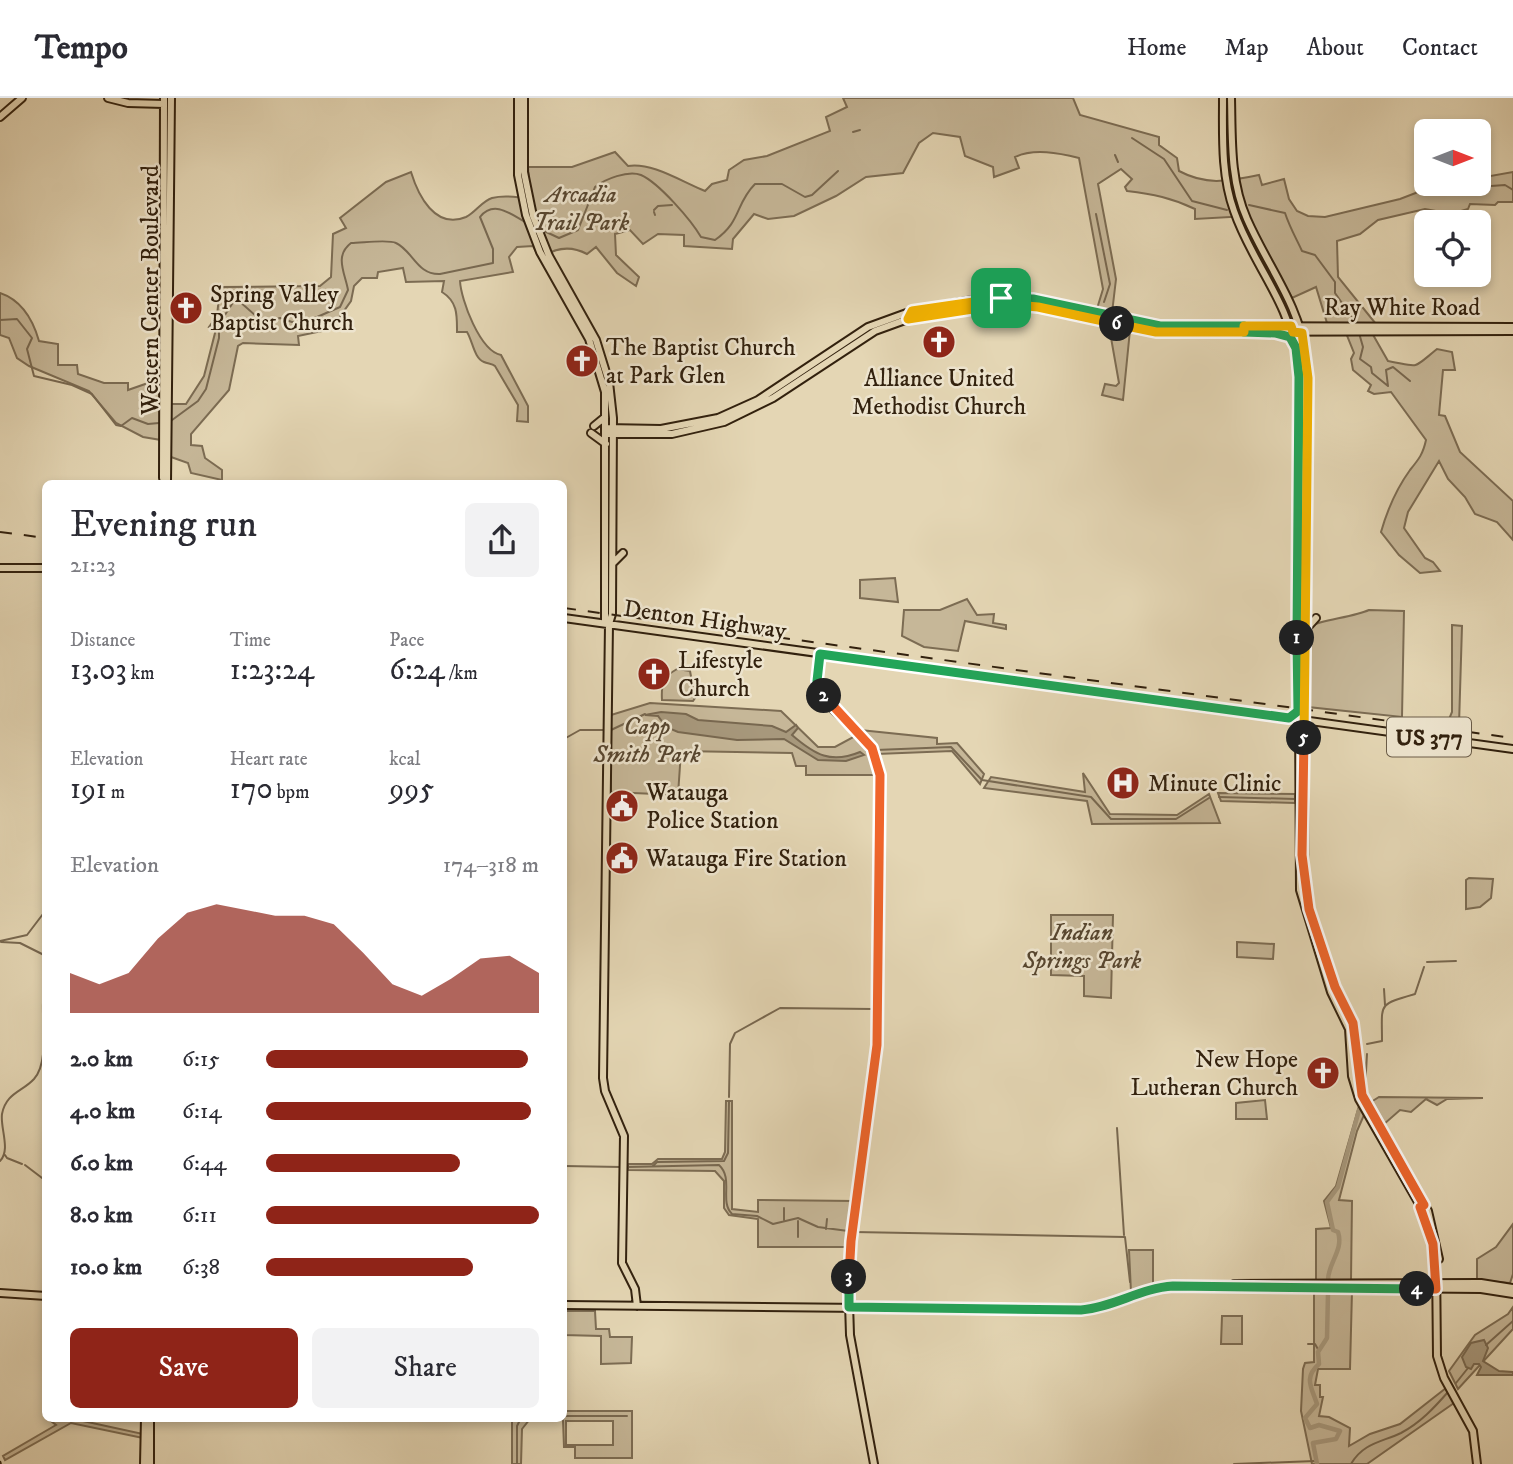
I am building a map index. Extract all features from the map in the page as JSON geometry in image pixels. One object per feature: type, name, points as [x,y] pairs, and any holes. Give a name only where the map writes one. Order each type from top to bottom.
[{"type":"main road","points":[[0,117],[22,98]]},
{"type":"main road","points":[[108,98],[128,103],[164,101],[170,98]]},
{"type":"main road","name":"Western Center Boulevard","points":[[165,480],[170,98]]},
{"type":"main road","points":[[518,98],[518,165],[532,233],[589,340],[607,395],[612,396]]},
{"type":"main road","points":[[524,98],[526,203],[540,236],[596,340],[612,396],[613,418],[609,431]]},
{"type":"main road","points":[[1223,98],[1227,185],[1234,211],[1286,311],[1296,348],[1299,398],[1298,711],[1301,720]]},
{"type":"main road","points":[[1231,98],[1235,178],[1242,207],[1290,298],[1301,329],[1308,398],[1300,890],[1331,992],[1349,1029],[1355,1087],[1365,1111],[1422,1206],[1438,1242],[1437,1321],[1440,1368],[1471,1426],[1479,1464]]},
{"type":"main road","points":[[164,101],[170,111]]},
{"type":"main road","name":"Western Center Boulevard","points":[[164,101],[165,384]]},
{"type":"main road","points":[[1253,250],[1261,245]]},
{"type":"main road","points":[[609,431],[700,429],[740,415],[773,398],[863,336],[912,311],[1007,298],[1043,301],[1160,326],[1244,329]]},
{"type":"main road","points":[[905,316],[988,304],[1010,304],[1038,307],[1156,332],[1244,329]]},
{"type":"main road","points":[[1286,311],[1284,320],[1275,329],[1289,335],[1296,348]]},
{"type":"main road","name":"Ray White Road","points":[[1244,329],[1513,329]]},
{"type":"main road","points":[[602,378],[609,431],[606,620],[609,624]]},
{"type":"main road","points":[[1299,398],[1308,398]]},
{"type":"main road","points":[[606,412],[603,420],[592,430],[609,446]]},
{"type":"main road","points":[[613,418],[628,432]]},
{"type":"main road","points":[[609,446],[628,432]]},
{"type":"main road","points":[[609,477],[612,614],[609,624],[603,1078],[605,1091],[624,1136],[622,1263],[636,1296],[633,1305]]},
{"type":"main road","points":[[612,565],[623,553]]},
{"type":"main road","points":[[0,568],[42,568]]},
{"type":"main road","points":[[1305,633],[1315,615],[1306,599]]},
{"type":"main road","name":"Denton Highway","points":[[567,618],[1301,720]]},
{"type":"main road","points":[[820,654],[817,675],[820,690],[872,748],[880,775],[877,1045],[852,1232],[849,1307],[850,1335],[874,1464]]},
{"type":"main road","points":[[1289,718],[1298,711]]},
{"type":"main road","name":"US 377","points":[[1301,720],[1513,749]]},
{"type":"main road","points":[[567,1307],[611,1309],[633,1305],[1081,1310],[1109,1306],[1157,1288],[1438,1286],[1481,1283],[1513,1289]]},
{"type":"main road","points":[[1438,1286],[1513,1294]]},
{"type":"main road","points":[[0,1293],[42,1296]]},
{"type":"main road","points":[[145,1422],[150,1464]]},
{"type":"main road","points":[[144,1464],[150,1422]]},
{"type":"green space","name":"Arcadia Trail Park","points":[[843,98],[1073,98],[1080,115],[1159,137],[1159,145],[1177,158],[1179,171],[1189,176],[1218,181],[1259,175],[1262,185],[1284,179],[1289,199],[1297,211],[1308,216],[1325,217],[1414,194],[1414,196],[1491,196],[1491,176],[1513,172],[1513,202],[1498,202],[1495,205],[1470,204],[1464,210],[1414,210],[1378,220],[1360,234],[1337,241],[1338,277],[1376,324],[1327,323],[1316,287],[1292,298],[1248,216],[1195,219],[1195,209],[1187,205],[1162,197],[1127,191],[1125,187],[1132,179],[1121,169],[1098,184],[1116,279],[1112,313],[1096,312],[1103,289],[1079,158],[1047,152],[1022,154],[1015,157],[1019,168],[994,177],[993,167],[965,156],[960,137],[933,133],[919,143],[903,173],[866,177],[836,196],[794,216],[768,219],[754,214],[733,239],[732,249],[684,246],[684,235],[658,234],[643,244],[630,230],[615,234],[616,255],[639,277],[636,286],[617,273],[596,247],[587,254],[574,249],[557,250],[540,259],[533,246],[517,247],[509,257],[513,272],[460,281],[473,324],[486,344],[501,355],[528,406],[528,422],[517,421],[518,405],[495,366],[478,357],[467,332],[457,332],[454,305],[442,292],[444,281],[406,282],[403,268],[378,272],[377,278],[362,278],[354,286],[351,301],[331,329],[298,336],[299,345],[243,343],[238,346],[229,390],[191,434],[191,445],[202,446],[205,458],[222,470],[222,480],[191,473],[188,463],[171,457],[171,404],[186,404],[204,376],[215,333],[215,329],[209,327],[217,316],[220,287],[320,286],[331,277],[333,234],[346,228],[340,218],[386,182],[411,172],[418,191],[430,208],[445,219],[455,220],[466,217],[492,198],[506,196],[530,199],[528,167],[572,167],[615,152],[628,166],[657,170],[705,191],[712,184],[727,180],[729,170],[744,160],[767,156],[830,131],[826,117],[847,107]]},
{"type":"green space","points":[[0,293],[14,300],[25,312],[39,341],[58,344],[58,365],[77,365],[78,374],[104,383],[128,383],[128,390],[151,382],[159,389],[161,440],[143,437],[116,423],[89,391],[29,366],[17,358],[9,338],[0,335]]},
{"type":"green space","points":[[1103,323],[1130,330],[1123,400],[1102,395],[1105,384],[1116,386],[1119,383],[1110,332],[1102,330]]},
{"type":"green space","points":[[1346,333],[1372,333],[1388,361],[1406,365],[1419,364],[1437,349],[1452,352],[1455,370],[1443,370],[1439,415],[1445,416],[1460,452],[1513,501],[1513,540],[1497,522],[1475,514],[1465,497],[1448,479],[1439,461],[1408,512],[1404,528],[1425,558],[1433,562],[1440,571],[1420,573],[1399,555],[1381,532],[1389,508],[1424,449],[1426,440],[1391,392],[1374,394],[1368,391],[1371,385],[1353,370],[1351,359],[1354,353]]},
{"type":"green space","points":[[895,578],[898,602],[860,598],[860,580]]},
{"type":"green space","points":[[967,599],[977,615],[994,614],[993,623],[1006,625],[1006,629],[965,621],[958,651],[924,647],[902,636],[904,610],[940,610]]},
{"type":"green space","points":[[1369,610],[1404,611],[1402,717],[1308,707],[1311,626]]},
{"type":"green space","points":[[1452,625],[1462,626],[1459,725],[1447,724],[1452,712]]},
{"type":"green space","points":[[677,669],[690,671],[695,698],[693,701],[662,700],[664,681]]},
{"type":"green space","name":"Capp Smith Park","points":[[650,703],[781,711],[818,747],[835,747],[857,735],[871,752],[877,775],[806,775],[806,766],[796,766],[792,753],[681,751],[678,795],[611,792],[611,715]]},
{"type":"green space","points":[[860,730],[937,738],[937,744],[957,743],[984,774],[980,784],[952,751],[877,754]]},
{"type":"green space","points":[[1083,773],[1110,814],[1177,815],[1209,794],[1220,823],[1092,824],[1087,801],[984,788],[991,777],[1085,792]]},
{"type":"green space","points":[[1218,793],[1295,794],[1295,803],[1221,801]]},
{"type":"green space","points":[[1493,879],[1491,898],[1480,907],[1466,909],[1466,880]]},
{"type":"green space","name":"Indian Springs Park","points":[[1051,915],[1113,915],[1111,998],[1084,996],[1084,976],[1051,975]]},
{"type":"green space","points":[[1237,942],[1274,944],[1273,959],[1237,957]]},
{"type":"green space","points":[[1379,1097],[1483,1098],[1447,1099],[1437,1105],[1426,1099],[1411,1112],[1400,1110],[1383,1125],[1371,1102]]},
{"type":"green space","points":[[1265,1100],[1267,1119],[1236,1119],[1236,1103]]},
{"type":"green space","points":[[726,1101],[732,1101],[732,1209],[758,1212],[758,1200],[854,1201],[849,1247],[758,1247],[758,1219],[729,1215],[724,1208],[724,1181],[715,1171],[628,1170],[628,1164],[652,1164],[658,1159],[722,1159],[725,1152]]},
{"type":"green space","points":[[1359,1106],[1364,1115],[1357,1131],[1339,1200],[1352,1201],[1351,1280],[1316,1281],[1316,1229],[1331,1228],[1324,1201],[1336,1186]]},
{"type":"green space","points":[[1513,1224],[1513,1274],[1510,1283],[1477,1280],[1477,1259],[1496,1247]]},
{"type":"green space","points":[[1129,1250],[1153,1250],[1153,1285],[1131,1292]]},
{"type":"green space","points":[[1314,1291],[1352,1291],[1350,1369],[1318,1369],[1315,1385],[1320,1385],[1320,1397],[1323,1397],[1319,1416],[1329,1417],[1350,1428],[1349,1446],[1370,1434],[1400,1424],[1446,1388],[1454,1403],[1367,1464],[1312,1464],[1301,1411],[1303,1369],[1305,1363],[1314,1362]]},
{"type":"green space","points":[[1513,1307],[1513,1329],[1458,1389],[1449,1371],[1475,1335],[1508,1314]]},
{"type":"green space","points":[[567,1311],[595,1311],[596,1329],[609,1329],[610,1337],[632,1337],[631,1363],[601,1364],[601,1336],[567,1335]]},
{"type":"green space","points":[[1222,1316],[1242,1316],[1242,1344],[1221,1344]]},
{"type":"green space","points":[[567,1411],[632,1411],[632,1458],[575,1458],[575,1447],[564,1447],[563,1422],[566,1422],[566,1445],[613,1445],[613,1421],[567,1421]]},
{"type":"green space","points":[[52,1422],[88,1422],[143,1434],[143,1438],[71,1423],[5,1460],[3,1456],[56,1425]]},
{"type":"green space","points":[[512,1422],[528,1422],[522,1429],[521,1464],[512,1464]]},
{"type":"shaded area","points":[[661,712],[686,714],[698,720],[772,726],[786,732],[796,725],[798,728],[792,735],[824,756],[850,756],[860,752],[864,755],[846,761],[818,760],[784,739],[737,740],[678,732],[666,727],[658,716],[645,715]]},
{"type":"shaded area","points":[[1484,1340],[1488,1348],[1483,1361],[1499,1371],[1513,1372],[1513,1375],[1477,1375],[1481,1367],[1479,1364],[1474,1364],[1471,1369],[1466,1367],[1462,1357],[1471,1343]]},
{"type":"waterway","points":[[853,132],[860,130]]},
{"type":"waterway","points":[[1132,138],[1164,159],[1192,201],[1227,210]]},
{"type":"waterway","points":[[1115,155],[1118,162]]},
{"type":"waterway","points":[[542,230],[559,238],[578,230],[595,187],[617,176],[636,174],[648,179],[665,194],[701,237],[715,240],[730,226],[755,184],[782,184],[805,197],[812,195],[838,171]]},
{"type":"waterway","points":[[1491,186],[1505,185],[1513,190]]},
{"type":"waterway","points":[[654,210],[658,206],[672,205]]},
{"type":"waterway","points":[[1249,205],[1285,213],[1302,251],[1315,255],[1335,282],[1335,293],[1356,323]]},
{"type":"waterway","points":[[293,322],[301,324],[340,307],[348,290],[343,271],[343,253],[351,243],[396,243],[420,267],[440,274],[493,263],[493,249],[480,217],[485,212],[491,209],[503,210],[527,223]]},
{"type":"waterway","points":[[1096,214],[1110,284],[1104,302]]},
{"type":"waterway","points":[[168,423],[198,401],[206,389],[219,338],[219,324],[234,301],[239,301],[264,323],[280,318],[292,322]]},
{"type":"waterway","points":[[0,320],[17,319],[32,338],[27,349],[34,376],[72,385],[92,394],[116,425],[121,426],[132,418],[148,424],[159,423]]},
{"type":"waterway","points":[[1359,333],[1363,347],[1360,359],[1371,367],[1372,373],[1388,386],[1386,370],[1393,367],[1410,381]]},
{"type":"waterway","points":[[611,730],[645,714]]},
{"type":"waterway","points":[[567,737],[580,730],[604,730]]},
{"type":"waterway","points":[[876,750],[951,747],[982,780],[1091,797],[1111,819],[1176,819],[1209,798]]},
{"type":"waterway","points":[[1219,797],[1295,799]]},
{"type":"waterway","points":[[0,941],[27,935],[42,915]]},
{"type":"waterway","points":[[1,942],[20,943],[42,954]]},
{"type":"waterway","points":[[1427,962],[1456,961]]},
{"type":"waterway","points":[[1367,1044],[1382,1041],[1384,1007],[1415,994],[1424,967]]},
{"type":"waterway","points":[[1384,989],[1385,1005]]},
{"type":"waterway","points":[[729,1097],[730,1044],[735,1033],[780,1008],[873,1009]]},
{"type":"waterway","points":[[1365,1089],[1367,1054]]},
{"type":"waterway","points":[[0,1161],[5,1151],[2,1120],[4,1107],[11,1097],[34,1079],[42,1063]]},
{"type":"waterway","points":[[653,1166],[657,1162],[724,1161],[728,1153],[729,1101]]},
{"type":"waterway","points":[[1328,1280],[1339,1239],[1338,1232],[1333,1230],[1327,1202],[1338,1187],[1359,1110]]},
{"type":"waterway","points":[[1117,1128],[1124,1235]]},
{"type":"waterway","points":[[5,1155],[22,1164]]},
{"type":"waterway","points":[[25,1165],[42,1178]]},
{"type":"waterway","points":[[627,1167],[719,1165],[726,1177],[727,1203],[732,1214],[757,1216],[773,1224],[798,1218],[818,1227],[848,1231]]},
{"type":"waterway","points":[[567,1166],[621,1167]]},
{"type":"waterway","points":[[784,1208],[784,1220]]},
{"type":"waterway","points":[[826,1229],[827,1219]]},
{"type":"waterway","points":[[798,1221],[798,1237]]},
{"type":"waterway","points":[[854,1232],[1125,1237],[1130,1282]]},
{"type":"waterway","points":[[1317,1464],[1313,1443],[1336,1439],[1340,1431],[1319,1425],[1310,1428],[1305,1418],[1317,1404],[1310,1379],[1319,1364],[1318,1352],[1327,1338],[1328,1293]]},
{"type":"waterway","points":[[1486,1345],[1513,1321]]},
{"type":"waterway","points":[[1308,1344],[1315,1344],[1319,1351]]},
{"type":"waterway","points":[[1456,1383],[1468,1368]]},
{"type":"waterway","points":[[1351,1464],[1367,1447],[1414,1425],[1448,1392]]},
{"type":"waterway","points":[[567,1416],[627,1416]]},
{"type":"waterway","points":[[517,1464],[519,1422]]},
{"type":"waterway","points":[[1234,1464],[1315,1461]]},
{"type":"railway","points":[[0,532],[42,537]]},
{"type":"railway","points":[[567,608],[1513,738]]},
{"type":"place","name":"Spring Valley Baptist Church","points":[[186,308]]},
{"type":"place","name":"Alliance United Methodist Church","points":[[939,342]]},
{"type":"place","name":"The Baptist Church at Park Glen","points":[[582,361]]},
{"type":"place","name":"Lifestyle Church","points":[[654,674]]},
{"type":"place","name":"Minute Clinic","points":[[1123,783]]},
{"type":"place","name":"Watauga Police Station","points":[[622,806]]},
{"type":"place","name":"Watauga Fire Station","points":[[622,858]]},
{"type":"place","name":"New Hope Lutheran Church","points":[[1323,1073]]},
{"type":"route","points":[[1001,298],[927,307],[912,311],[908,319],[988,304],[1019,304],[1156,332],[1244,332],[1244,326],[1291,326],[1293,332],[1302,333],[1308,378],[1302,855],[1304,889],[1335,987],[1353,1023],[1356,1067],[1362,1095],[1424,1205],[1420,1207],[1433,1244],[1436,1289],[1173,1286],[1145,1291],[1104,1307],[1081,1310],[849,1307],[851,1241],[877,1045],[880,775],[872,748],[820,690],[817,675],[820,654],[1289,718],[1298,711],[1299,377],[1296,348],[1292,339],[1285,334],[1244,332],[1244,326],[1160,326],[1033,299],[1001,298]]}]
